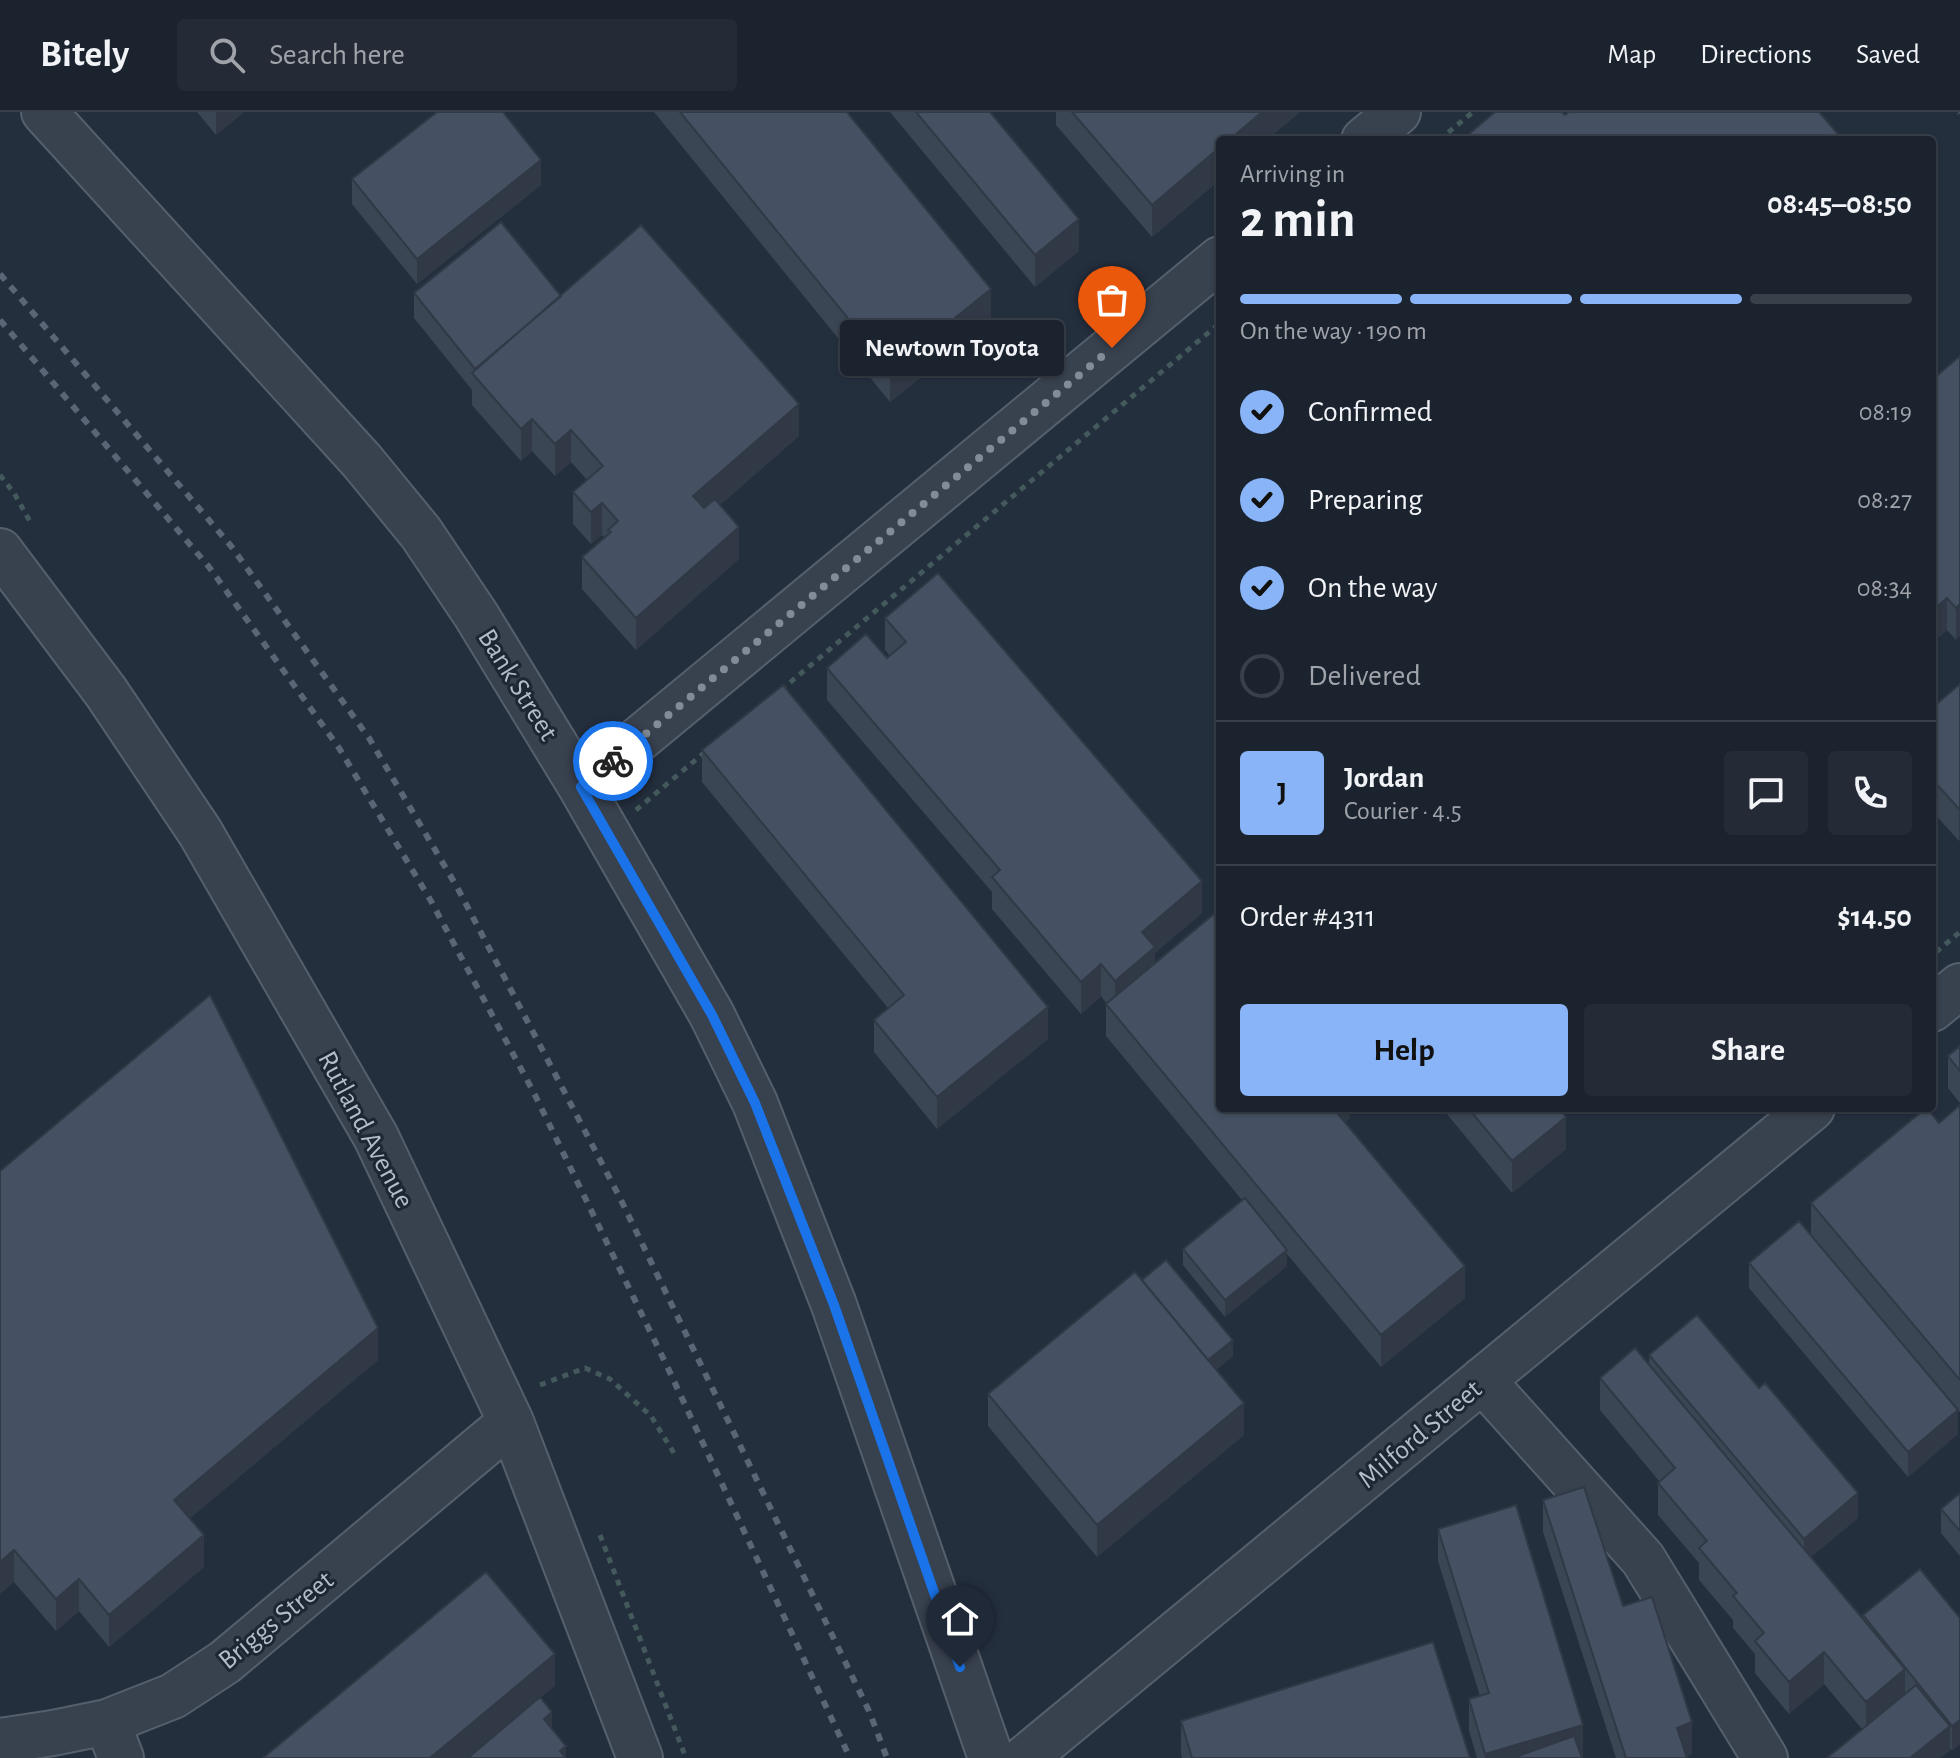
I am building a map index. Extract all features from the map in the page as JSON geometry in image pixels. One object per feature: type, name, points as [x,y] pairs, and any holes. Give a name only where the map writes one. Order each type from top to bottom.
[{"type":"street","name":"Bank Street","points":[[44,112],[362,461],[421,533],[476,615],[581,787],[712,1015],[755,1103],[834,1305],[991,1758]]},
{"type":"street","points":[[1369,136],[1398,112]]},
{"type":"street","points":[[581,787],[1216,262]]},
{"type":"street","name":"Rutland Avenue","points":[[0,551],[106,692],[207,846],[376,1137],[511,1422],[640,1758]]},
{"type":"street","points":[[1936,1006],[1960,986]]},
{"type":"street","name":"Milford Street","points":[[1025,1758],[1807,1112]]},
{"type":"street","points":[[1482,1380],[1643,1559],[1765,1758]]},
{"type":"street","name":"Briggs Street","points":[[0,1741],[114,1740],[225,1662],[511,1422]]},
{"type":"path","points":[[1444,136],[1473,112]]},
{"type":"path","points":[[775,695],[1216,326]]},
{"type":"path","points":[[630,815],[714,745]]},
{"type":"path","points":[[1936,953],[1960,932]]},
{"type":"path","points":[[540,1385],[585,1368],[610,1379],[651,1416],[677,1458]]},
{"type":"building","points":[[437,112],[503,112],[541,160],[417,259],[352,179]]},
{"type":"building","points":[[680,112],[847,112],[991,289],[890,370]]},
{"type":"building","points":[[916,112],[990,112],[1079,219],[1035,255]]},
{"type":"building","points":[[1072,112],[1262,112],[1234,136],[1216,136],[1216,150],[1152,205]]},
{"type":"building","points":[[1495,112],[1562,112],[1565,115],[1569,112],[1819,112],[1840,136],[1467,136]]},
{"type":"building","points":[[501,222],[561,296],[475,369],[414,293]]},
{"type":"building","points":[[641,225],[799,404],[693,496],[704,508],[715,499],[739,527],[636,618],[582,557],[611,532],[608,530],[618,521],[602,503],[591,512],[573,492],[603,466],[571,430],[555,444],[532,419],[521,429],[472,373]]},
{"type":"building","points":[[1960,356],[1960,604],[1956,608],[1947,598],[1936,608],[1936,377]]},
{"type":"building","points":[[938,573],[1202,881],[1142,932],[1155,947],[1115,981],[1101,964],[1081,982],[992,877],[1000,870],[827,668],[866,634],[887,658],[906,642],[885,618]]},
{"type":"building","points":[[1960,684],[1959,809],[1936,783],[1936,705]]},
{"type":"building","points":[[783,685],[1048,1007],[937,1097],[874,1020],[904,995],[702,750]]},
{"type":"building","points":[[1216,912],[1216,1112],[1336,1112],[1465,1266],[1381,1335],[1106,1004]]},
{"type":"building","points":[[210,995],[378,1328],[174,1500],[204,1535],[109,1615],[79,1579],[56,1599],[14,1550],[0,1562],[0,1171]]},
{"type":"building","points":[[1960,1046],[1960,1071],[1948,1056]]},
{"type":"building","points":[[1960,1105],[1960,1380],[1811,1203],[1921,1112],[1930,1112],[1939,1123]]},
{"type":"building","points":[[1471,1112],[1562,1112],[1566,1117],[1512,1161]]},
{"type":"building","points":[[1245,1198],[1287,1250],[1225,1300],[1183,1249]]},
{"type":"building","points":[[1799,1221],[1958,1410],[1908,1452],[1749,1263]]},
{"type":"building","points":[[1166,1260],[1233,1340],[1208,1360],[1142,1280]]},
{"type":"building","points":[[1135,1272],[1244,1403],[1097,1525],[988,1394]]},
{"type":"building","points":[[1697,1315],[1759,1388],[1765,1383],[1858,1493],[1804,1539],[1649,1355]]},
{"type":"building","points":[[1635,1348],[1905,1669],[1866,1702],[1824,1652],[1789,1682],[1755,1641],[1764,1633],[1733,1596],[1737,1593],[1699,1548],[1707,1541],[1658,1483],[1675,1468],[1600,1378]]},
{"type":"building","points":[[1584,1487],[1623,1606],[1652,1597],[1692,1722],[1677,1728],[1687,1758],[1626,1758],[1543,1500]]},
{"type":"building","points":[[1960,1493],[1960,1531],[1941,1509]]},
{"type":"building","points":[[1516,1505],[1583,1725],[1485,1754],[1469,1699],[1489,1693],[1438,1529]]},
{"type":"building","points":[[1920,1569],[1960,1618],[1960,1720],[1952,1726],[1863,1615]]},
{"type":"building","points":[[486,1572],[555,1654],[430,1758],[263,1758]]},
{"type":"building","points":[[1433,1642],[1470,1758],[1192,1758],[1181,1721]]},
{"type":"building","points":[[1916,1685],[1950,1726],[1910,1758],[1827,1758]]},
{"type":"building","points":[[540,1697],[552,1712],[544,1719],[566,1746],[560,1751],[566,1758],[468,1758]]},
{"type":"building","points":[[1574,1736],[1582,1758],[1513,1758]]},
{"type":"railway","points":[[0,274],[231,546],[369,738],[457,887],[619,1196],[869,1711],[887,1758]]},
{"type":"railway","points":[[0,320],[209,567],[339,748],[431,901],[534,1093],[666,1364],[850,1758]]},
{"type":"way so far","points":[[613,761],[1112,348]]},
{"type":"place","name":"Newtown Toyota","points":[[1112,348]]},
{"type":"route","points":[[613,761],[581,787],[712,1015],[755,1103],[834,1305],[960,1667]]}]
